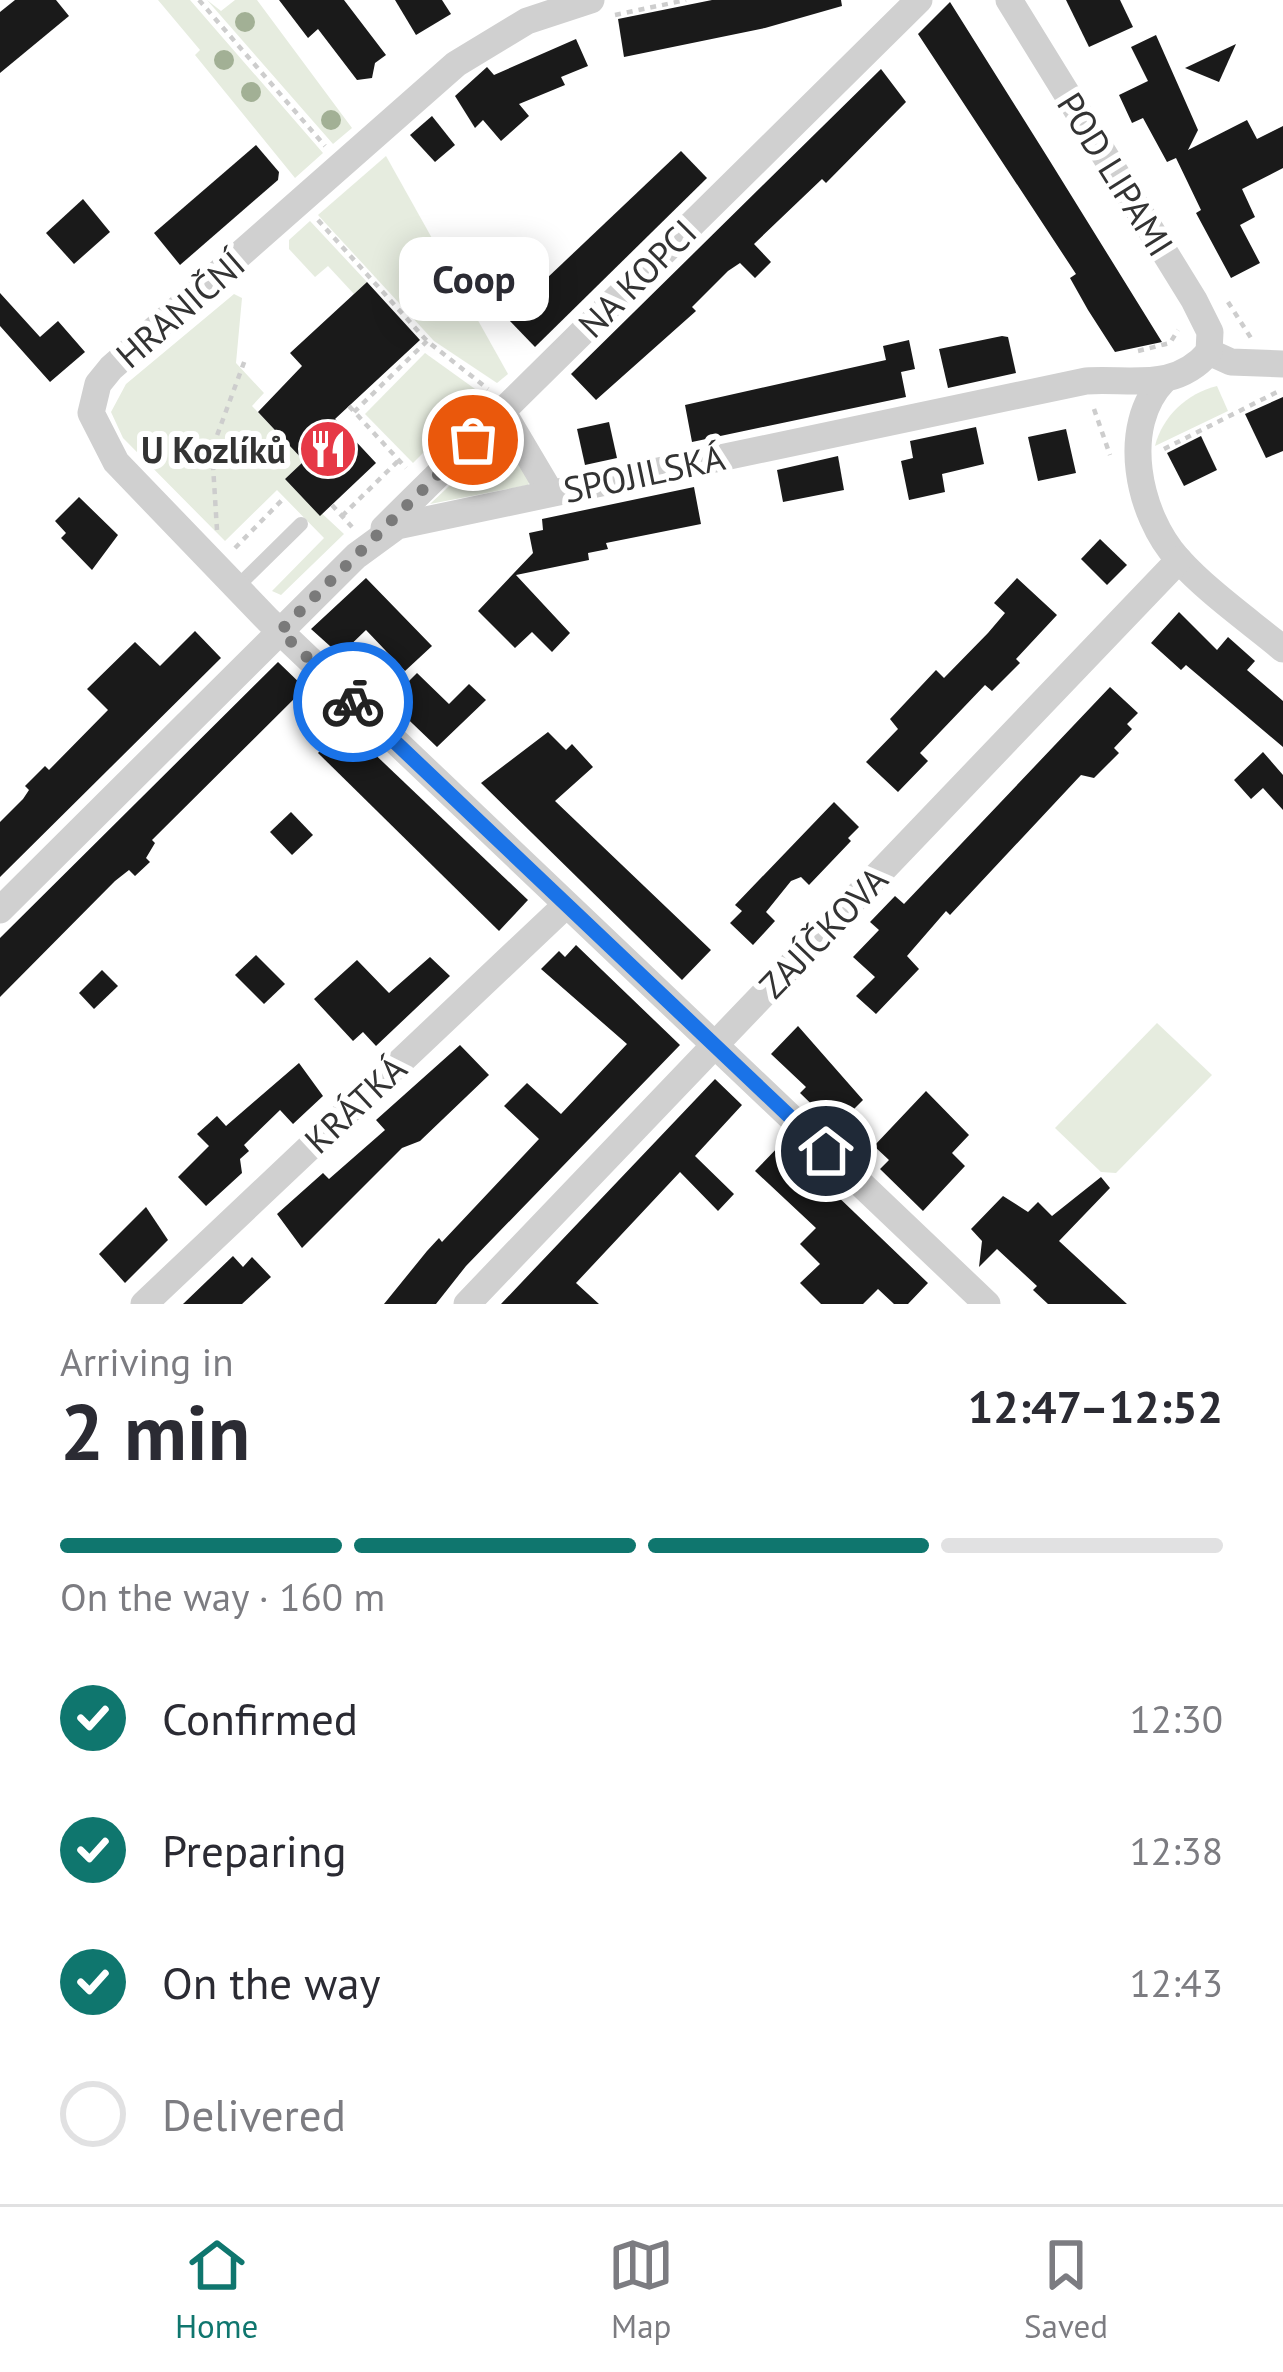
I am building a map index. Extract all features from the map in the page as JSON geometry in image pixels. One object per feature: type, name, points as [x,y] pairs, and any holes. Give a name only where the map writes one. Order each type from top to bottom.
[{"type":"street","name":"NA KOPCI","points":[[354,542],[919,0]]},
{"type":"street","name":"POD LIPAMI","points":[[1010,0],[1194,300],[1210,332],[1209,352]]},
{"type":"street","name":"HRANIČNÍ","points":[[593,9],[527,21],[478,48],[111,368],[92,397],[96,431],[116,463],[280,631],[988,1304]]},
{"type":"street","points":[[1283,364],[1231,362],[1209,352],[1164,380],[1143,414],[1139,462],[1159,531],[1179,560],[1283,649]]},
{"type":"street","name":"SPOJILSKÁ","points":[[0,910],[280,631],[354,542],[397,526],[550,492],[1085,382],[1164,380]]},
{"type":"street","points":[[499,403],[550,492]]},
{"type":"street","name":"ZAJÍČKOVA","points":[[466,1304],[1179,560]]},
{"type":"street","name":"KRÁTKÁ","points":[[144,1304],[566,905]]},
{"type":"lane","points":[[237,587],[301,524]]},
{"type":"path","points":[[200,0],[343,166]]},
{"type":"path","points":[[593,9],[686,0]]},
{"type":"path","points":[[295,208],[427,341],[499,403]]},
{"type":"path","points":[[1122,355],[1169,343],[1178,315]]},
{"type":"path","points":[[342,516],[399,460],[351,409],[427,341]]},
{"type":"path","points":[[218,542],[212,449],[246,357]]},
{"type":"path","points":[[1139,462],[1283,389]]},
{"type":"path","points":[[230,553],[281,500]]},
{"type":"path","points":[[332,505],[354,542]]},
{"type":"shaded area","points":[[158,0],[190,0],[323,153],[295,178],[195,55],[200,50]]},
{"type":"shaded area","points":[[207,0],[221,11],[235,0],[257,0],[352,128],[333,144]]},
{"type":"shaded area","points":[[386,156],[508,374],[497,383],[434,341],[318,215]]},
{"type":"shaded area","points":[[310,221],[367,282],[354,294],[328,266],[315,277],[289,249],[289,240]]},
{"type":"shaded area","points":[[234,294],[242,298],[236,363],[264,393],[252,406],[304,461],[285,479],[344,534],[281,595],[272,591],[324,538],[277,490],[225,541],[123,438],[111,412],[126,384]]},
{"type":"shaded area","points":[[425,353],[482,394],[413,463],[365,414]]},
{"type":"shaded area","points":[[1217,386],[1228,411],[1155,446],[1177,408]]},
{"type":"shaded area","points":[[500,438],[530,481],[528,485],[430,504]]},
{"type":"shaded area","points":[[1157,1023],[1212,1075],[1116,1173],[1101,1172],[1055,1128]]},
{"type":"building","points":[[15,0],[56,0],[69,16],[0,73],[0,12]]},
{"type":"building","points":[[279,0],[344,0],[386,55],[375,63],[372,78],[357,80],[318,29],[308,38]]},
{"type":"building","points":[[395,0],[442,0],[451,14],[416,35]]},
{"type":"building","points":[[712,0],[841,0],[842,6],[765,28],[624,57],[618,19]]},
{"type":"building","points":[[1066,0],[1120,0],[1133,27],[1089,47]]},
{"type":"building","points":[[950,2],[1162,342],[1115,352],[1088,310],[1070,278],[1076,274],[918,34]]},
{"type":"building","points":[[1156,35],[1198,130],[1188,150],[1247,120],[1257,139],[1283,126],[1283,168],[1242,189],[1255,217],[1240,225],[1260,263],[1231,278],[1196,213],[1201,210],[1176,158],[1167,162],[1143,118],[1132,123],[1119,95],[1148,81],[1131,47]]},
{"type":"building","points":[[576,39],[588,66],[561,77],[565,85],[519,104],[529,116],[501,141],[483,120],[475,128],[455,96],[487,67],[494,75]]},
{"type":"building","points":[[1236,44],[1219,82],[1185,68]]},
{"type":"building","points":[[881,69],[906,102],[826,183],[822,179],[754,244],[771,262],[755,278],[740,263],[728,271],[692,307],[696,311],[596,400],[571,374]]},
{"type":"building","points":[[432,116],[455,145],[435,162],[410,135]]},
{"type":"building","points":[[256,145],[279,172],[278,180],[180,265],[154,233]]},
{"type":"building","points":[[681,151],[707,178],[535,347],[506,317]]},
{"type":"building","points":[[83,199],[110,232],[74,264],[46,233]]},
{"type":"building","points":[[367,282],[420,340],[335,419],[376,463],[320,516],[285,479],[304,461],[258,412],[302,366],[290,353]]},
{"type":"building","points":[[0,293],[40,337],[58,321],[85,352],[50,382],[0,326]]},
{"type":"building","points":[[1008,337],[1016,373],[948,388],[939,349]]},
{"type":"building","points":[[909,340],[915,369],[901,372],[906,397],[692,442],[685,405],[886,360],[883,346]]},
{"type":"building","points":[[1283,397],[1283,451],[1266,458],[1245,414]]},
{"type":"building","points":[[609,422],[617,458],[585,465],[577,429]]},
{"type":"building","points":[[976,427],[984,464],[942,474],[945,492],[909,500],[901,461],[913,458],[910,441]]},
{"type":"building","points":[[1066,429],[1076,473],[1038,481],[1028,437]]},
{"type":"building","points":[[1201,436],[1217,470],[1184,486],[1167,453]]},
{"type":"building","points":[[838,456],[844,490],[783,502],[777,470]]},
{"type":"building","points":[[694,487],[701,524],[606,543],[608,549],[588,553],[589,560],[516,575],[570,633],[552,652],[532,632],[515,648],[478,611],[533,553],[529,533],[543,530],[542,519]]},
{"type":"building","points":[[79,497],[118,535],[92,570],[61,538],[66,533],[55,521]]},
{"type":"building","points":[[1100,539],[1127,565],[1107,585],[1081,559]]},
{"type":"building","points":[[366,578],[432,646],[405,671],[366,630],[340,655],[311,629]]},
{"type":"building","points":[[1017,578],[1057,615],[1016,659],[1020,663],[992,691],[985,685],[920,753],[928,761],[898,792],[866,762],[898,729],[890,719],[936,670],[944,678],[1005,613],[994,603]]},
{"type":"building","points":[[1179,612],[1217,650],[1228,637],[1255,661],[1247,670],[1283,701],[1283,747],[1186,665],[1181,670],[1151,643]]},
{"type":"building","points":[[195,631],[221,658],[0,877],[0,822],[23,799],[29,790],[25,786],[45,766],[49,770],[108,710],[87,689],[135,642],[160,666]]},
{"type":"building","points":[[278,662],[305,688],[152,840],[155,843],[146,858],[150,862],[135,876],[129,870],[115,881],[0,997],[0,938]]},
{"type":"building","points":[[417,673],[449,704],[469,684],[486,700],[437,747],[389,701]]},
{"type":"building","points":[[1110,687],[1138,713],[1127,724],[1132,729],[1114,748],[1119,753],[1094,778],[1081,775],[950,915],[946,911],[907,956],[919,969],[876,1014],[856,996],[875,977],[853,957],[879,930],[870,922],[895,896],[904,904]]},
{"type":"building","points":[[344,725],[528,900],[499,931],[318,753]]},
{"type":"building","points":[[548,732],[566,750],[572,744],[593,767],[555,801],[711,950],[682,980],[481,783]]},
{"type":"building","points":[[1263,752],[1283,775],[1283,810],[1263,788],[1251,799],[1234,780]]},
{"type":"building","points":[[834,802],[859,827],[809,885],[801,877],[791,881],[766,912],[775,921],[753,945],[730,923],[742,911],[735,905]]},
{"type":"building","points":[[291,812],[313,835],[292,855],[270,832]]},
{"type":"building","points":[[576,945],[680,1045],[466,1266],[436,1304],[384,1304],[439,1238],[442,1242],[539,1139],[504,1106],[527,1083],[561,1114],[627,1044],[541,969],[559,951],[565,957]]},
{"type":"building","points":[[256,955],[285,984],[264,1004],[235,975]]},
{"type":"building","points":[[430,957],[450,976],[376,1046],[363,1032],[353,1041],[314,999],[357,960],[389,993]]},
{"type":"building","points":[[102,970],[118,986],[94,1009],[79,993]]},
{"type":"building","points":[[798,1026],[863,1100],[843,1120],[839,1115],[831,1123],[800,1093],[806,1087],[771,1054]]},
{"type":"building","points":[[460,1045],[489,1075],[420,1141],[402,1148],[302,1248],[277,1214],[323,1173],[329,1179],[385,1130],[376,1120]]},
{"type":"building","points":[[299,1063],[323,1096],[293,1124],[280,1110],[244,1145],[249,1151],[240,1159],[242,1173],[206,1206],[178,1177],[209,1146],[197,1134],[217,1116],[226,1126]]},
{"type":"building","points":[[715,1079],[742,1105],[695,1156],[734,1194],[718,1211],[680,1172],[576,1283],[599,1304],[501,1304]]},
{"type":"building","points":[[926,1091],[969,1135],[952,1153],[965,1166],[923,1211],[880,1169],[889,1160],[874,1146]]},
{"type":"building","points":[[782,1143],[928,1283],[908,1304],[894,1304],[878,1289],[863,1304],[821,1304],[800,1283],[820,1264],[800,1244],[816,1228],[755,1171]]},
{"type":"building","points":[[1101,1177],[1110,1188],[1059,1241],[1127,1304],[1048,1304],[1033,1290],[1037,1286],[997,1249],[979,1267],[982,1241],[971,1229],[1003,1196],[1028,1212],[1038,1202],[1052,1216]]},
{"type":"building","points":[[146,1207],[168,1240],[125,1283],[99,1254]]},
{"type":"building","points":[[233,1256],[243,1267],[252,1257],[271,1277],[242,1304],[183,1304]]},
{"type":"way so far","points":[[353,702],[280,631],[473,440]]},
{"type":"place","name":"Coop","points":[[473,440]]},
{"type":"place","name":"U Kozlíků","points":[[328,449]]},
{"type":"route","points":[[353,702],[826,1151]]}]
